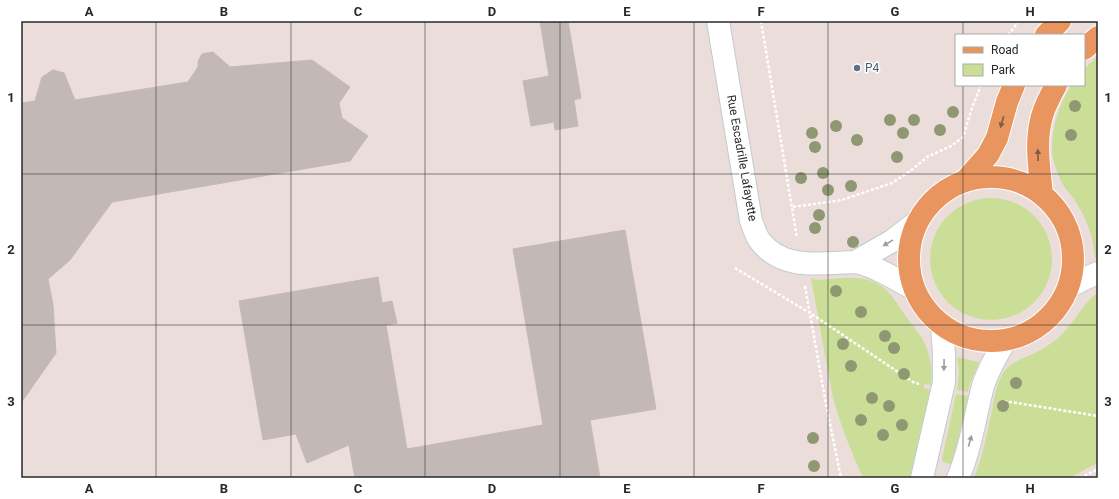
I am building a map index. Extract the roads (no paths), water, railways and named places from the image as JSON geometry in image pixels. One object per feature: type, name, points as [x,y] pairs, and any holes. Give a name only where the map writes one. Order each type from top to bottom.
[{"type":"main road","points":[[1047,34],[1060,21]]},
{"type":"main road","points":[[1085,48],[1098,37]]},
{"type":"main road","points":[[965,181],[988,155],[997,138],[1007,102],[1014,86]]},
{"type":"main road","points":[[1042,194],[1038,146],[1040,126],[1044,111],[1056,86]]},
{"type":"main road","points":[[985,177],[1005,177],[1025,183],[1042,194],[1056,208],[1067,226],[1073,246],[1074,267],[1069,287],[1059,307],[1044,323],[1026,335],[1005,341],[983,342],[961,337],[942,326],[930,316],[914,289],[910,272],[909,255],[912,238],[918,221],[930,204],[946,190],[965,181],[985,177]]},
{"type":"street","name":"Rue Escadrille Lafayette","points":[[718,21],[751,222],[760,240],[770,252],[780,258],[801,264],[855,262],[874,267],[914,289]]},
{"type":"street","name":"Rue Escadrille Lafayette","points":[[855,262],[892,241],[918,221]]},
{"type":"street","points":[[1069,287],[1098,273]]},
{"type":"street","points":[[922,478],[944,382],[942,326]]},
{"type":"street","points":[[958,478],[963,467],[972,436],[984,384],[1005,341]]},
{"type":"place","name":"P4","points":[[857,68]]}]
